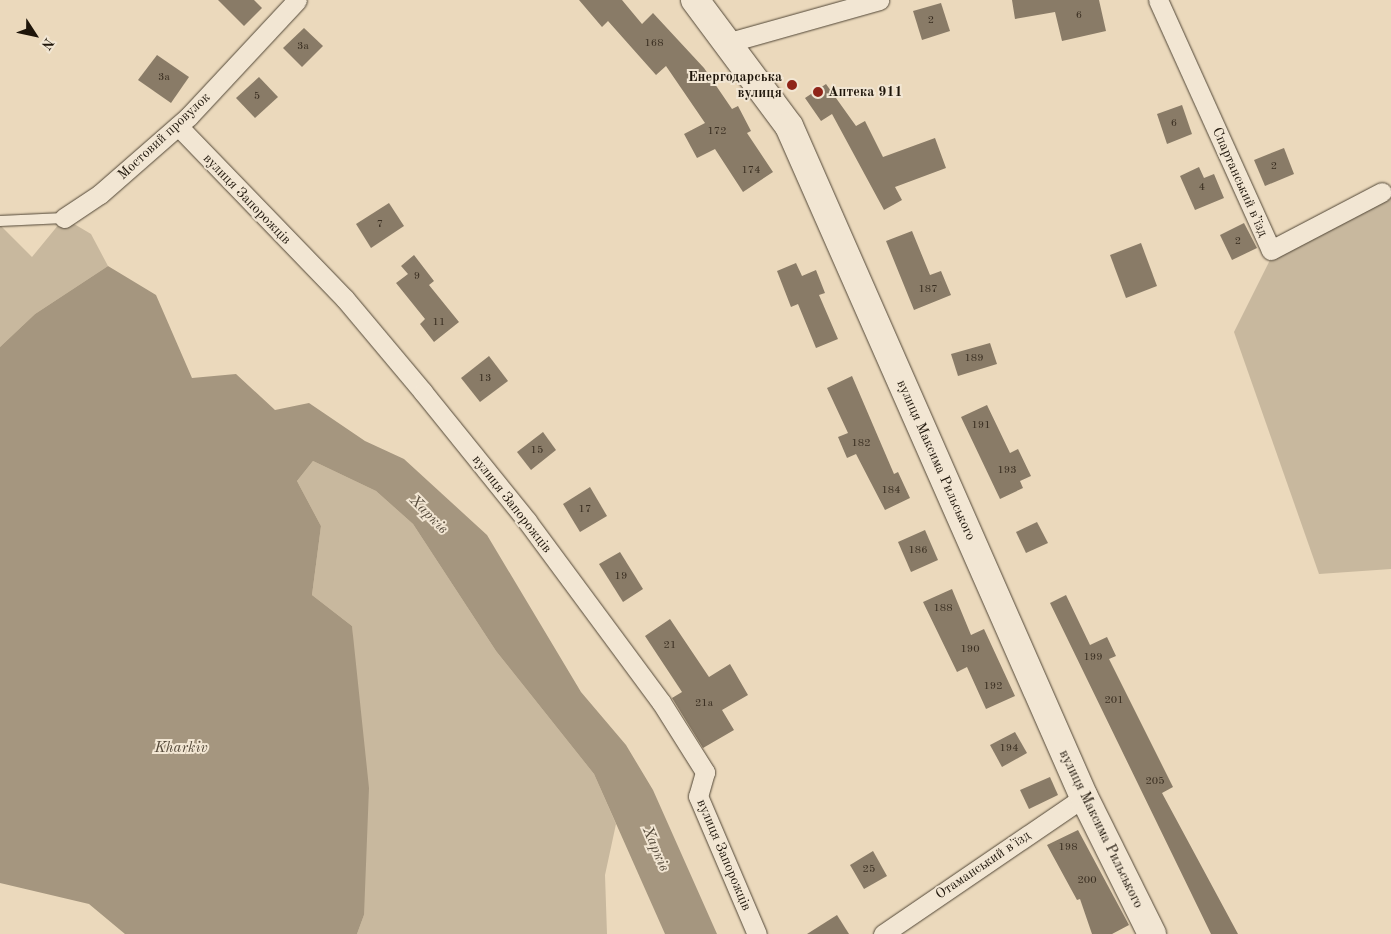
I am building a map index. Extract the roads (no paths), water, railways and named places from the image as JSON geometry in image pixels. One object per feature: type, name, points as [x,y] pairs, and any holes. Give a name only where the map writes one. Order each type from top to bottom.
[{"type":"main road","name":"вулиця Максима Рильського","points":[[695,0],[730,42],[789,126],[1084,797],[1152,934]]},
{"type":"street","name":"Мостовий провулок","points":[[64,218],[100,194],[178,126],[297,0]]},
{"type":"street","points":[[730,42],[879,0]]},
{"type":"street","name":"Спартанський в’їзд","points":[[1158,0],[1271,250],[1382,192]]},
{"type":"street","name":"вулиця Запорожців","points":[[178,126],[375,335],[527,522],[660,702],[705,772],[698,796],[757,934]]},
{"type":"street","name":"Отаманський в'їзд","points":[[883,934],[1084,797]]},
{"type":"lane","points":[[0,221],[64,218]]},
{"type":"water","name":"Kharkiv","points":[[108,266],[156,295],[192,378],[236,374],[275,410],[309,403],[365,441],[404,459],[487,535],[581,692],[626,745],[653,790],[717,934],[665,934],[594,774],[496,651],[413,524],[376,491],[313,461],[297,481],[321,526],[312,595],[352,626],[369,788],[364,915],[357,934],[125,934],[89,904],[0,883],[0,347],[35,314]]},
{"type":"place","name":"Енергодарська вулиця","points":[[792,85]]},
{"type":"place","name":"Аптека 911","points":[[818,92]]},
{"type":"water label","name":"Харків","points":[[428,515]]},
{"type":"water label","name":"Харків","points":[[655,849]]}]
